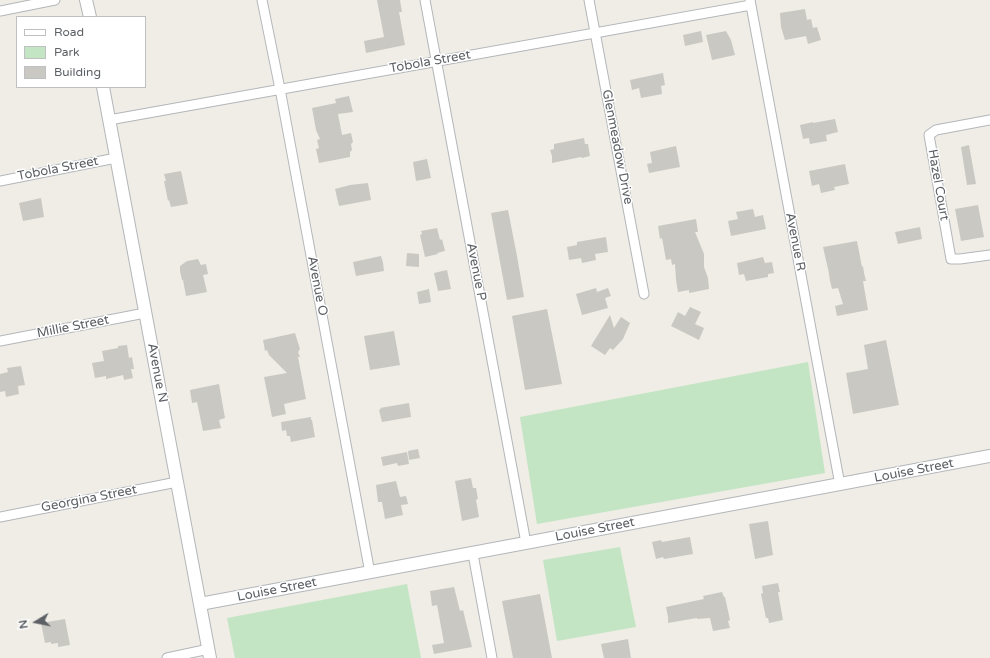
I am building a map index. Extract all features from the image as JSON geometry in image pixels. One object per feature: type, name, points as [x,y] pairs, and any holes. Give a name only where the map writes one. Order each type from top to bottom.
[{"type":"street","points":[[0,11],[55,0]]},
{"type":"street","points":[[86,0],[90,16]]},
{"type":"street","name":"Avenue O","points":[[262,0],[280,89],[370,573]]},
{"type":"street","name":"Avenue P","points":[[425,0],[526,543]]},
{"type":"street","name":"Glenmeadow Drive","points":[[590,0],[644,294]]},
{"type":"street","name":"Tobola Street","points":[[109,120],[596,32],[751,2]]},
{"type":"street","name":"Avenue R","points":[[751,2],[840,485]]},
{"type":"street","name":"Avenue N","points":[[103,88],[210,654]]},
{"type":"street","name":"Hazel Court","points":[[990,120],[936,130],[929,135],[951,259],[990,255]]},
{"type":"street","name":"Tobola Street","points":[[0,181],[116,158]]},
{"type":"street","name":"Millie Street","points":[[0,341],[145,313]]},
{"type":"street","name":"Louise Street","points":[[200,604],[990,456]]},
{"type":"street","name":"Georgina Street","points":[[0,517],[177,482]]},
{"type":"street","points":[[473,554],[492,658]]},
{"type":"street","points":[[167,658],[210,654]]},
{"type":"green space","points":[[808,362],[825,473],[537,524],[520,417]]},
{"type":"green space","points":[[620,547],[636,627],[557,641],[543,560]]},
{"type":"green space","points":[[407,584],[421,658],[235,658],[227,618]]},
{"type":"building","points":[[377,0],[400,0],[402,12],[399,12],[405,45],[366,53],[364,41],[384,37]]},
{"type":"building","points":[[805,9],[807,20],[811,19],[813,28],[817,27],[821,40],[808,44],[806,36],[785,40],[781,27],[780,13]]},
{"type":"building","points":[[701,31],[703,42],[685,46],[683,35]]},
{"type":"building","points":[[726,31],[731,40],[735,55],[712,60],[706,35]]},
{"type":"building","points":[[663,73],[665,85],[661,86],[662,94],[641,98],[639,88],[632,90],[630,80]]},
{"type":"building","points":[[349,96],[353,112],[338,114],[342,135],[351,133],[353,142],[351,144],[352,150],[350,152],[350,157],[319,163],[316,149],[319,148],[317,140],[320,139],[316,130],[312,108],[336,103],[335,99]]},
{"type":"building","points":[[835,119],[838,132],[826,135],[827,141],[810,144],[809,138],[803,139],[800,125]]},
{"type":"building","points":[[584,138],[585,144],[588,144],[590,156],[552,163],[550,150],[554,149],[554,144]]},
{"type":"building","points":[[969,145],[976,184],[967,185],[961,147]]},
{"type":"building","points":[[676,146],[680,167],[649,173],[647,164],[652,163],[650,152]]},
{"type":"building","points":[[427,159],[431,178],[416,181],[413,162]]},
{"type":"building","points":[[845,164],[849,184],[834,187],[835,190],[821,193],[819,184],[812,186],[809,171]]},
{"type":"building","points":[[181,171],[188,204],[171,207],[169,200],[168,201],[164,174]]},
{"type":"building","points":[[368,183],[371,200],[339,206],[335,189],[350,185]]},
{"type":"building","points":[[41,198],[44,217],[23,221],[19,203]]},
{"type":"building","points":[[978,205],[984,237],[961,241],[955,209]]},
{"type":"building","points":[[753,209],[755,217],[763,215],[766,229],[731,236],[728,221],[738,219],[736,212]]},
{"type":"building","points":[[508,210],[524,297],[507,300],[491,213]]},
{"type":"building","points":[[696,219],[698,232],[695,232],[704,254],[704,267],[708,278],[709,289],[689,293],[689,290],[678,292],[675,264],[672,265],[671,259],[666,260],[658,226]]},
{"type":"building","points":[[920,227],[922,239],[898,244],[895,232]]},
{"type":"building","points":[[437,228],[445,251],[425,257],[420,235],[422,234],[421,231]]},
{"type":"building","points":[[606,237],[608,252],[595,254],[596,260],[582,263],[581,258],[569,260],[567,247],[577,245],[577,242]]},
{"type":"building","points":[[857,241],[866,281],[863,281],[868,310],[837,316],[835,306],[843,304],[838,288],[832,289],[823,247]]},
{"type":"building","points":[[407,253],[419,254],[419,267],[406,266]]},
{"type":"building","points":[[381,256],[384,271],[356,276],[353,262]]},
{"type":"building","points":[[763,257],[765,263],[772,262],[774,273],[768,274],[768,277],[746,281],[744,274],[739,275],[737,263]]},
{"type":"building","points":[[198,259],[201,265],[206,264],[208,274],[203,275],[207,292],[186,296],[180,266],[187,261]]},
{"type":"building","points":[[447,270],[451,289],[438,291],[434,273]]},
{"type":"building","points":[[596,288],[597,292],[608,288],[611,296],[605,298],[608,308],[582,315],[576,294]]},
{"type":"building","points":[[429,289],[431,302],[419,304],[417,292]]},
{"type":"building","points":[[690,307],[701,312],[695,324],[704,328],[699,340],[671,326],[678,312],[685,316]]},
{"type":"building","points":[[547,309],[562,384],[525,390],[512,316]]},
{"type":"building","points":[[610,315],[614,328],[621,317],[630,323],[623,339],[613,350],[610,348],[605,355],[591,346]]},
{"type":"building","points":[[394,331],[400,365],[370,370],[364,336]]},
{"type":"building","points":[[295,333],[300,349],[298,352],[300,357],[298,357],[306,399],[284,404],[286,414],[272,417],[264,377],[287,373],[269,355],[267,350],[265,351],[263,340]]},
{"type":"building","points":[[886,340],[899,405],[853,414],[846,373],[868,369],[864,345]]},
{"type":"building","points":[[127,345],[129,358],[132,357],[134,369],[131,369],[133,378],[124,380],[123,375],[106,379],[106,376],[95,378],[92,363],[104,361],[102,351]]},
{"type":"building","points":[[21,366],[25,385],[18,386],[19,394],[6,397],[5,391],[0,392],[0,374],[8,372],[7,368]]},
{"type":"building","points":[[219,384],[225,418],[219,420],[221,428],[203,431],[197,402],[192,403],[190,390]]},
{"type":"building","points":[[409,403],[411,417],[382,422],[379,410],[381,409],[380,408]]},
{"type":"building","points":[[311,417],[315,437],[291,442],[290,436],[287,436],[286,430],[282,431],[281,422]]},
{"type":"building","points":[[418,449],[420,458],[409,460],[408,451]]},
{"type":"building","points":[[407,452],[409,464],[398,466],[397,463],[383,466],[381,457]]},
{"type":"building","points":[[471,478],[473,488],[476,488],[478,499],[476,500],[479,517],[462,521],[455,481]]},
{"type":"building","points":[[396,481],[400,497],[406,496],[408,504],[401,505],[403,515],[385,519],[382,502],[378,502],[376,485]]},
{"type":"building","points":[[768,521],[773,555],[755,559],[749,524]]},
{"type":"building","points":[[690,537],[693,554],[656,559],[652,542],[661,540],[662,542]]},
{"type":"building","points":[[778,583],[780,592],[778,592],[783,620],[769,623],[768,618],[766,618],[761,594],[763,593],[762,586]]},
{"type":"building","points":[[454,587],[460,611],[463,610],[472,647],[434,654],[432,645],[444,643],[437,605],[432,606],[430,591]]},
{"type":"building","points":[[722,592],[725,597],[730,620],[728,621],[730,628],[713,631],[710,618],[697,618],[668,623],[666,607],[704,599],[703,596]]},
{"type":"building","points":[[540,594],[552,658],[513,658],[502,601]]},
{"type":"building","points":[[65,619],[70,645],[58,647],[58,643],[45,643],[41,623]]},
{"type":"building","points":[[628,639],[631,658],[604,658],[601,644]]}]
